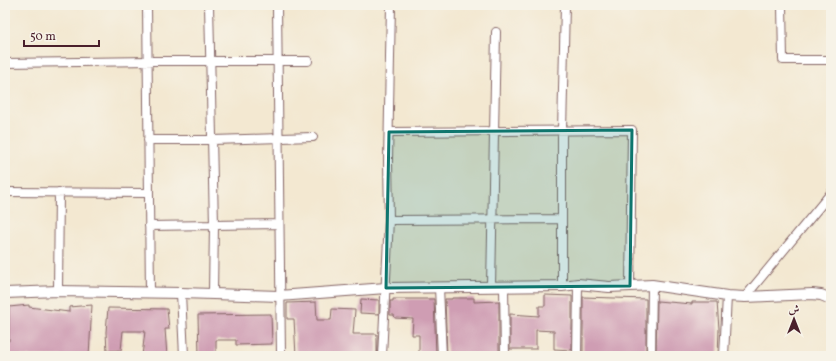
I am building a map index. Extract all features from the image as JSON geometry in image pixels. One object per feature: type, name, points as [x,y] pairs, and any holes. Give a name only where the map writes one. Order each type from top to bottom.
[{"type":"street","points":[[147,5],[150,292]]},
{"type":"street","points":[[209,5],[213,140],[213,293]]},
{"type":"street","points":[[277,5],[276,61],[280,356]]},
{"type":"street","points":[[382,356],[389,220],[391,5]]},
{"type":"street","points":[[562,286],[561,219],[565,5]]},
{"type":"street","points":[[782,5],[783,60],[831,60]]},
{"type":"street","points":[[491,286],[496,32]]},
{"type":"street","points":[[5,63],[308,61]]},
{"type":"street","points":[[389,132],[632,130],[630,286]]},
{"type":"street","points":[[148,140],[313,137]]},
{"type":"street","points":[[5,192],[149,193]]},
{"type":"street","points":[[58,291],[59,192]]},
{"type":"street","points":[[745,296],[831,193]]},
{"type":"street","points":[[389,220],[561,219]]},
{"type":"street","points":[[149,226],[278,224]]},
{"type":"street","points":[[577,356],[578,284]]},
{"type":"street","points":[[5,294],[58,291],[181,292],[279,296],[386,288],[562,286],[578,284],[609,287],[652,285],[727,296],[812,294],[821,295],[831,299]]},
{"type":"street","points":[[651,356],[652,285]]},
{"type":"street","points":[[504,286],[505,356]]},
{"type":"street","points":[[439,287],[442,356]]},
{"type":"street","points":[[181,292],[184,356]]},
{"type":"street","points":[[724,356],[727,296]]},
{"type":"highlighted area","points":[[632,130],[630,286],[386,288],[389,132]]},
{"type":"building","points":[[545,295],[572,296],[572,350],[554,349],[554,331],[536,330],[536,349],[510,349],[510,314],[539,316],[539,306],[545,306]]},
{"type":"building","points":[[583,297],[646,299],[646,356],[583,355]]},
{"type":"building","points":[[474,298],[474,302],[499,301],[499,356],[447,356],[445,299]]},
{"type":"building","points":[[361,299],[379,300],[379,314],[360,313]]},
{"type":"building","points":[[393,299],[434,299],[436,355],[419,355],[419,335],[412,335],[413,319],[395,318],[394,315],[390,315],[390,301],[393,301]]},
{"type":"building","points":[[657,301],[692,304],[692,302],[717,302],[719,329],[718,356],[656,356]]},
{"type":"building","points":[[316,302],[317,320],[331,320],[332,309],[355,310],[353,334],[377,334],[377,356],[296,356],[294,319],[287,319],[287,303]]},
{"type":"building","points":[[29,305],[29,307],[69,312],[69,307],[92,305],[89,356],[6,356],[6,341],[9,341],[9,307]]},
{"type":"building","points":[[108,308],[167,309],[169,329],[165,329],[167,356],[142,356],[145,331],[123,331],[121,350],[107,351],[106,332]]},
{"type":"building","points":[[271,314],[272,344],[236,345],[236,340],[216,340],[216,356],[199,356],[198,315]]}]
